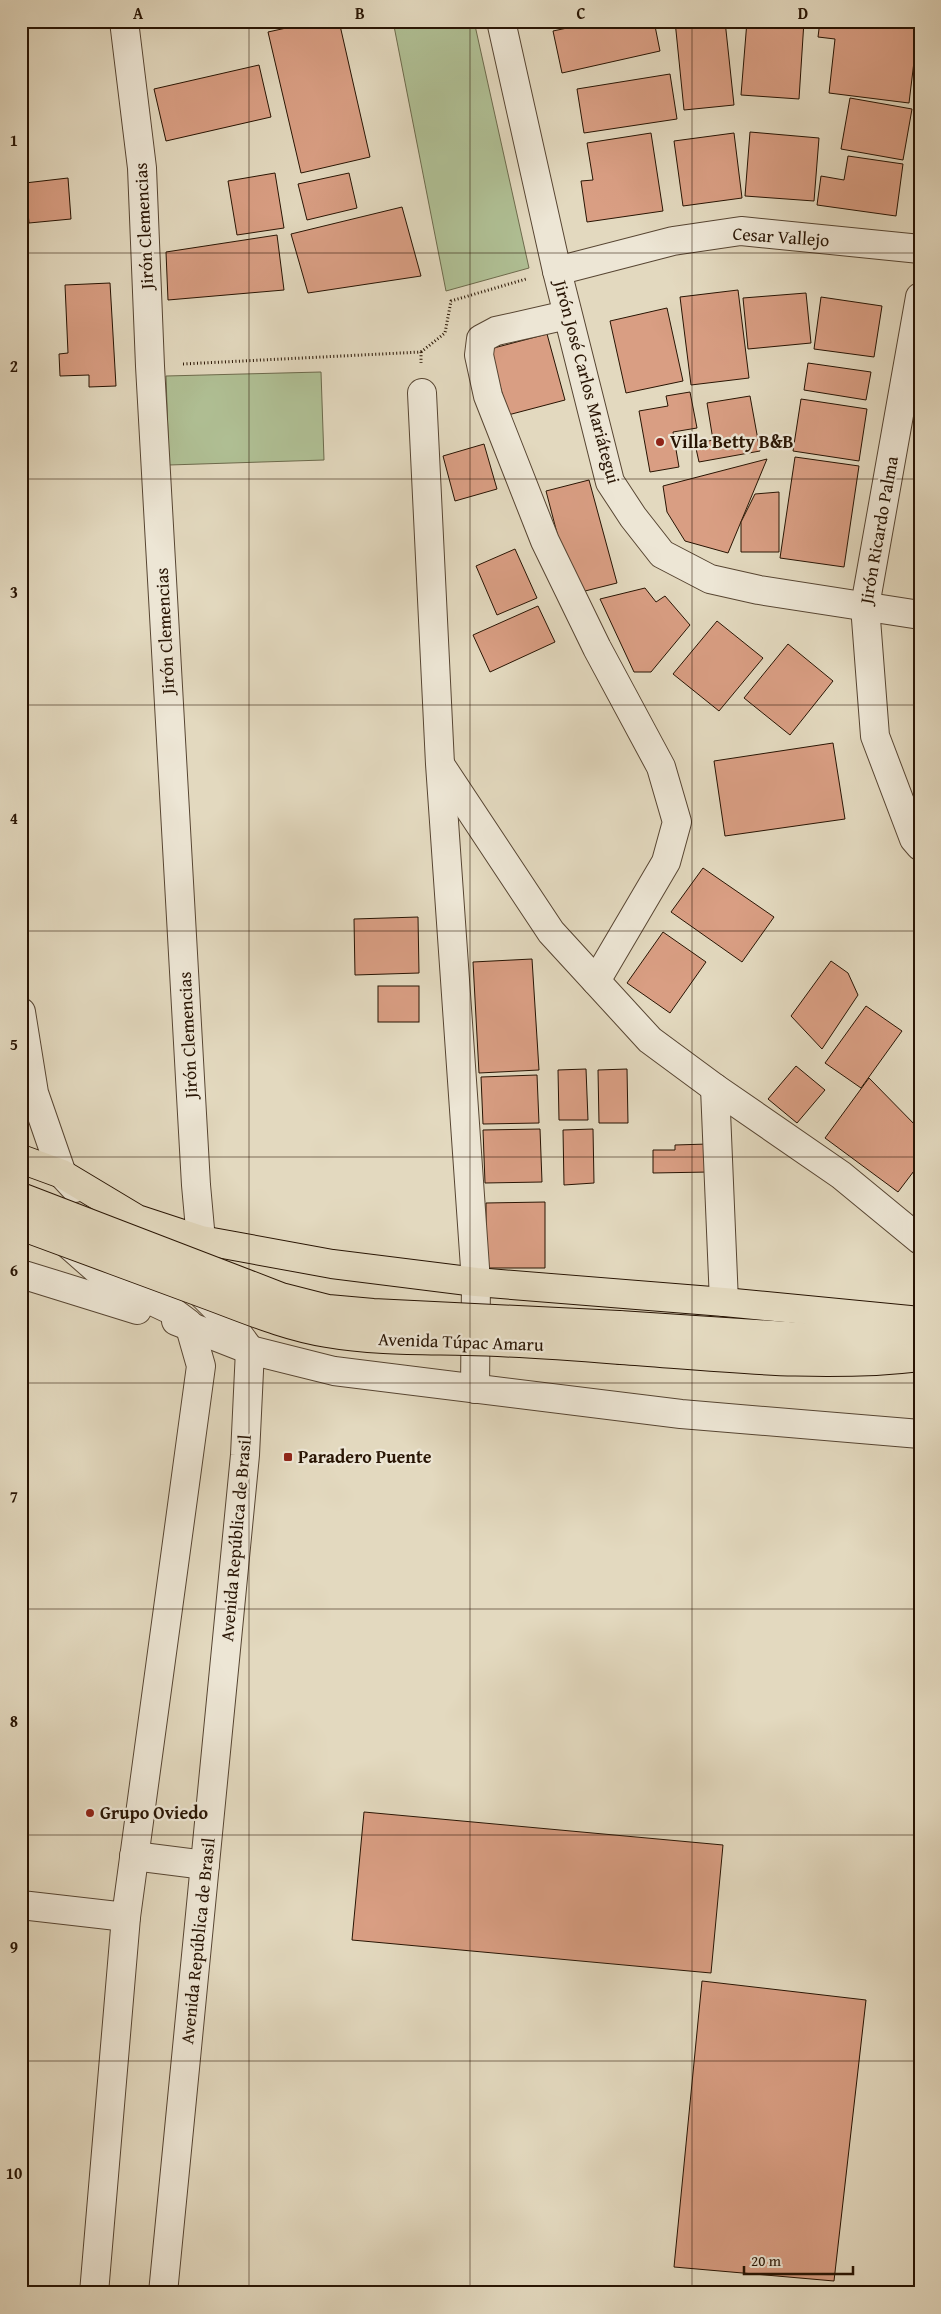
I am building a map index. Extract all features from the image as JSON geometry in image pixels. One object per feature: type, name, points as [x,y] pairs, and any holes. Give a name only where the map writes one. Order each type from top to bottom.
[{"type":"main road","points":[[21,1159],[62,1174],[137,1219],[202,1240],[332,1264],[476,1282],[724,1302],[920,1321]]},
{"type":"main road","points":[[21,1197],[281,1297],[328,1309],[620,1338]]},
{"type":"main road","name":"Avenida Túpac Amaru","points":[[21,1226],[287,1324],[326,1333],[372,1339],[523,1342],[620,1338],[867,1338],[920,1332]]},
{"type":"main road","name":"Avenida Túpac Amaru","points":[[620,1338],[828,1363],[878,1362],[920,1357]]},
{"type":"street","name":"Jirón Clemencias","points":[[124,21],[142,168],[150,366],[196,1185],[202,1240]]},
{"type":"street","name":"Jirón José Carlos Mariátegui","points":[[501,21],[567,315],[610,482],[633,517],[662,554],[710,579],[760,590],[920,615]]},
{"type":"street","name":"Cesar Vallejo","points":[[557,271],[673,241],[741,231],[920,250]]},
{"type":"street","name":"Jirón Ricardo Palma","points":[[920,297],[865,606],[875,736],[914,839],[920,846]]},
{"type":"street","points":[[567,315],[553,316],[496,331],[481,339],[479,355],[488,396],[545,541],[597,648],[661,767],[677,822],[666,862],[596,981]]},
{"type":"street","points":[[422,393],[440,764],[476,1282],[475,1389]]},
{"type":"street","points":[[440,764],[551,932],[650,1040],[840,1175],[920,1240]]},
{"type":"street","points":[[21,1012],[34,1093],[62,1174],[101,1214],[158,1261],[190,1281],[227,1319],[250,1350]]},
{"type":"street","points":[[715,1088],[724,1302]]},
{"type":"street","points":[[21,1189],[34,1210],[56,1234],[110,1281],[168,1309],[188,1324],[202,1366],[126,1917],[94,2293]]},
{"type":"street","points":[[21,1274],[188,1324],[250,1350],[334,1371],[681,1414],[920,1434]]},
{"type":"street","name":"Avenida República de Brasil","points":[[163,2293],[245,1455],[250,1350]]},
{"type":"street","points":[[134,1856],[205,1865]]},
{"type":"street","points":[[21,1905],[126,1917]]},
{"type":"path","points":[[150,366],[420,352],[422,393]]},
{"type":"green space","points":[[393,21],[474,21],[529,268],[446,291]]},
{"type":"green space","points":[[321,372],[324,460],[169,465],[166,376]]},
{"type":"building","points":[[318,21],[339,21],[370,157],[301,173],[268,32]]},
{"type":"building","points":[[600,21],[654,21],[660,51],[562,73],[553,31]]},
{"type":"building","points":[[675,21],[725,21],[734,105],[684,110]]},
{"type":"building","points":[[747,21],[804,21],[799,99],[741,95]]},
{"type":"building","points":[[820,21],[920,21],[920,46],[916,45],[909,103],[829,93],[835,39],[818,37]]},
{"type":"building","points":[[259,65],[271,117],[166,141],[154,89]]},
{"type":"building","points":[[670,74],[677,119],[584,133],[577,89]]},
{"type":"building","points":[[850,98],[912,109],[903,160],[841,149]]},
{"type":"building","points":[[750,132],[819,138],[814,201],[745,196]]},
{"type":"building","points":[[651,133],[663,211],[587,222],[581,181],[593,180],[587,143]]},
{"type":"building","points":[[734,133],[742,198],[683,206],[674,141]]},
{"type":"building","points":[[848,156],[903,164],[896,216],[817,205],[821,176],[844,180]]},
{"type":"building","points":[[275,173],[284,228],[237,235],[228,181]]},
{"type":"building","points":[[349,173],[357,208],[307,220],[298,184]]},
{"type":"building","points":[[68,178],[71,219],[29,223],[25,183]]},
{"type":"building","points":[[402,207],[421,276],[308,293],[291,234]]},
{"type":"building","points":[[277,235],[284,290],[168,300],[166,252]]},
{"type":"building","points":[[110,283],[116,386],[89,387],[89,375],[60,376],[59,354],[68,353],[65,285]]},
{"type":"building","points":[[738,290],[749,378],[691,385],[680,297]]},
{"type":"building","points":[[806,293],[811,343],[748,349],[743,298]]},
{"type":"building","points":[[821,297],[882,306],[874,357],[814,349]]},
{"type":"building","points":[[667,308],[683,381],[626,393],[610,321]]},
{"type":"building","points":[[547,334],[565,400],[508,415],[490,349]]},
{"type":"building","points":[[808,363],[871,372],[866,400],[804,390]]},
{"type":"building","points":[[690,392],[697,428],[673,432],[679,467],[650,472],[639,411],[668,406],[666,396]]},
{"type":"building","points":[[750,396],[760,451],[699,462],[695,444],[713,440],[707,403]]},
{"type":"building","points":[[801,399],[867,409],[859,461],[793,451]]},
{"type":"building","points":[[484,444],[497,489],[455,501],[443,456]]},
{"type":"building","points":[[795,457],[859,466],[844,567],[780,558]]},
{"type":"building","points":[[767,459],[728,553],[685,541],[667,512],[663,486]]},
{"type":"building","points":[[589,480],[617,583],[573,594],[546,491]]},
{"type":"building","points":[[779,492],[779,552],[741,552],[741,522],[755,494]]},
{"type":"building","points":[[515,549],[537,598],[497,615],[476,566]]},
{"type":"building","points":[[645,588],[656,602],[665,596],[690,625],[651,672],[634,672],[600,599]]},
{"type":"building","points":[[538,606],[555,642],[490,672],[473,635]]},
{"type":"building","points":[[717,621],[763,658],[719,711],[673,674]]},
{"type":"building","points":[[788,644],[833,681],[790,735],[744,698]]},
{"type":"building","points":[[833,743],[845,819],[725,836],[714,761]]},
{"type":"building","points":[[703,868],[774,917],[742,962],[671,912]]},
{"type":"building","points":[[418,917],[419,973],[355,975],[354,919]]},
{"type":"building","points":[[663,932],[706,962],[670,1013],[627,983]]},
{"type":"building","points":[[532,959],[539,1070],[479,1073],[473,962]]},
{"type":"building","points":[[831,961],[848,973],[858,995],[822,1049],[791,1016]]},
{"type":"building","points":[[378,986],[419,986],[419,1022],[378,1022]]},
{"type":"building","points":[[866,1006],[902,1031],[861,1088],[825,1063]]},
{"type":"building","points":[[796,1066],[825,1090],[797,1123],[768,1099]]},
{"type":"building","points":[[586,1069],[588,1120],[559,1120],[558,1070]]},
{"type":"building","points":[[627,1069],[628,1123],[599,1123],[598,1070]]},
{"type":"building","points":[[537,1075],[539,1123],[483,1124],[481,1077]]},
{"type":"building","points":[[869,1078],[920,1130],[920,1163],[898,1192],[825,1138]]},
{"type":"building","points":[[540,1129],[542,1182],[485,1183],[483,1130]]},
{"type":"building","points":[[593,1129],[594,1183],[564,1185],[563,1130]]},
{"type":"building","points":[[708,1144],[709,1172],[653,1173],[653,1150],[675,1150],[675,1145]]},
{"type":"building","points":[[545,1202],[545,1268],[486,1268],[486,1203]]},
{"type":"building","points":[[364,1812],[723,1845],[711,1973],[352,1940]]},
{"type":"building","points":[[702,1981],[866,2000],[834,2281],[674,2267]]},
{"type":"place","name":"Villa Betty B&B","points":[[660,442]]},
{"type":"place","name":"Paradero Puente","points":[[288,1457]]},
{"type":"place","name":"Grupo Oviedo","points":[[90,1813]]}]
